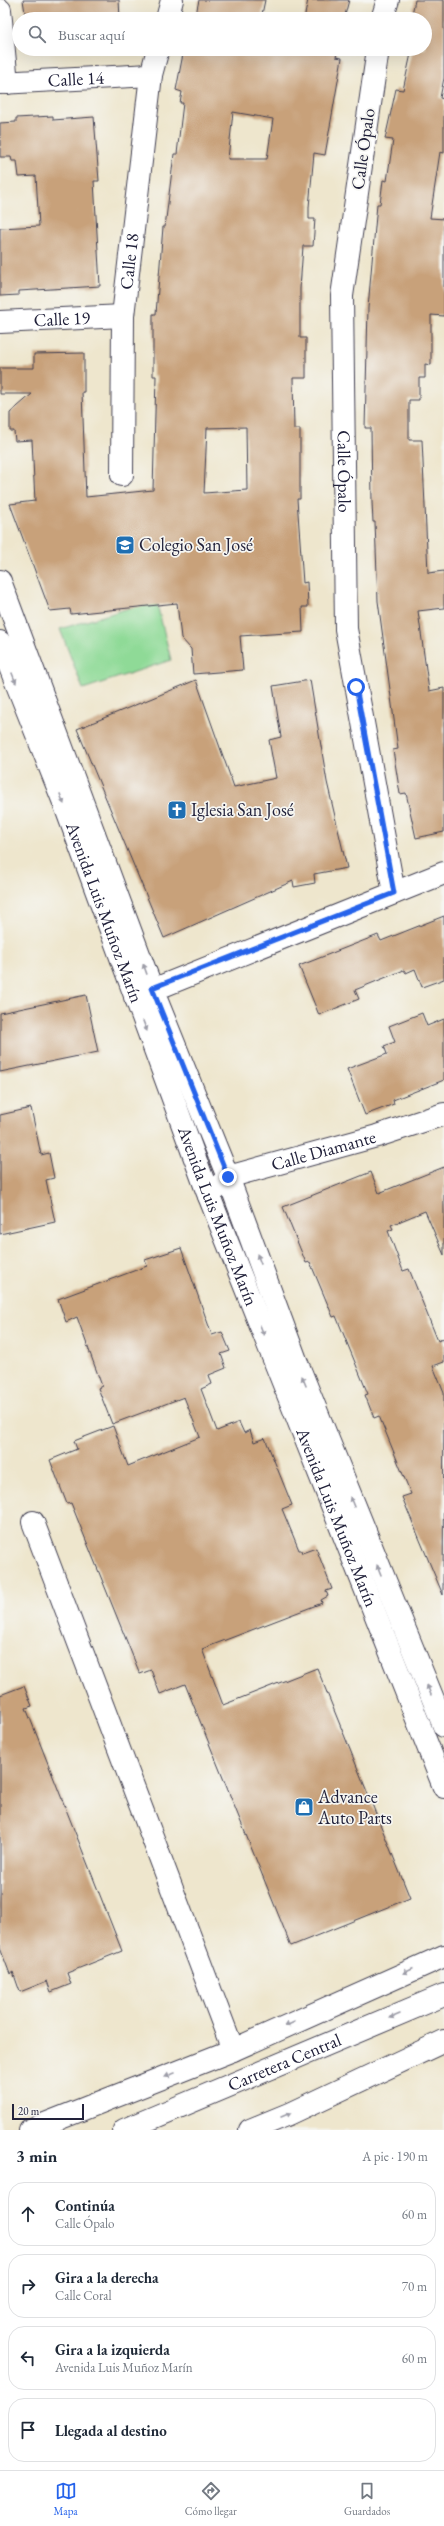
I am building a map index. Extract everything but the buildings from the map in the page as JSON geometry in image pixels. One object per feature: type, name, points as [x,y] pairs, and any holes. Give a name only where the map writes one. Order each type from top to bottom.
[{"type":"street","points":[[169,12],[172,0]]},
{"type":"street","points":[[384,12],[388,0]]},
{"type":"street","points":[[0,10],[4,83]]},
{"type":"street","name":"Calle 18","points":[[122,476],[123,316],[151,75],[156,56]]},
{"type":"street","name":"Calle Ópalo","points":[[377,56],[342,296],[346,629],[394,893]]},
{"type":"street","name":"Calle 14","points":[[4,83],[151,75]]},
{"type":"street","name":"Calle 19","points":[[0,322],[123,316]]},
{"type":"street","name":"Avenida Luis Muñoz Marín","points":[[0,581],[143,993],[209,1196],[444,1787]]},
{"type":"street","name":"Avenida Luis Muñoz Marín","points":[[0,642],[63,800],[143,993],[228,1177],[366,1538],[444,1726]]},
{"type":"street","points":[[143,993],[444,873]]},
{"type":"street","name":"Calle Diamante","points":[[209,1196],[228,1177],[377,1136],[444,1114]]},
{"type":"street","points":[[33,1522],[233,2050]]},
{"type":"street","points":[[30,2130],[233,2050],[444,1956]]},
{"type":"street","name":"Carretera Central","points":[[124,2130],[444,1995]]},
{"type":"street","points":[[250,2130],[289,2114],[439,2046]]},
{"type":"green space","points":[[156,600],[171,660],[83,689],[60,629]]},
{"type":"place","name":"Colegio San José","points":[[125,545]]},
{"type":"place","name":"Iglesia San José","points":[[177,810]]},
{"type":"place","name":"Advance Auto Parts","points":[[304,1807]]},
{"type":"route","points":[[228,1177],[152,988],[394,893],[356,687]]}]
